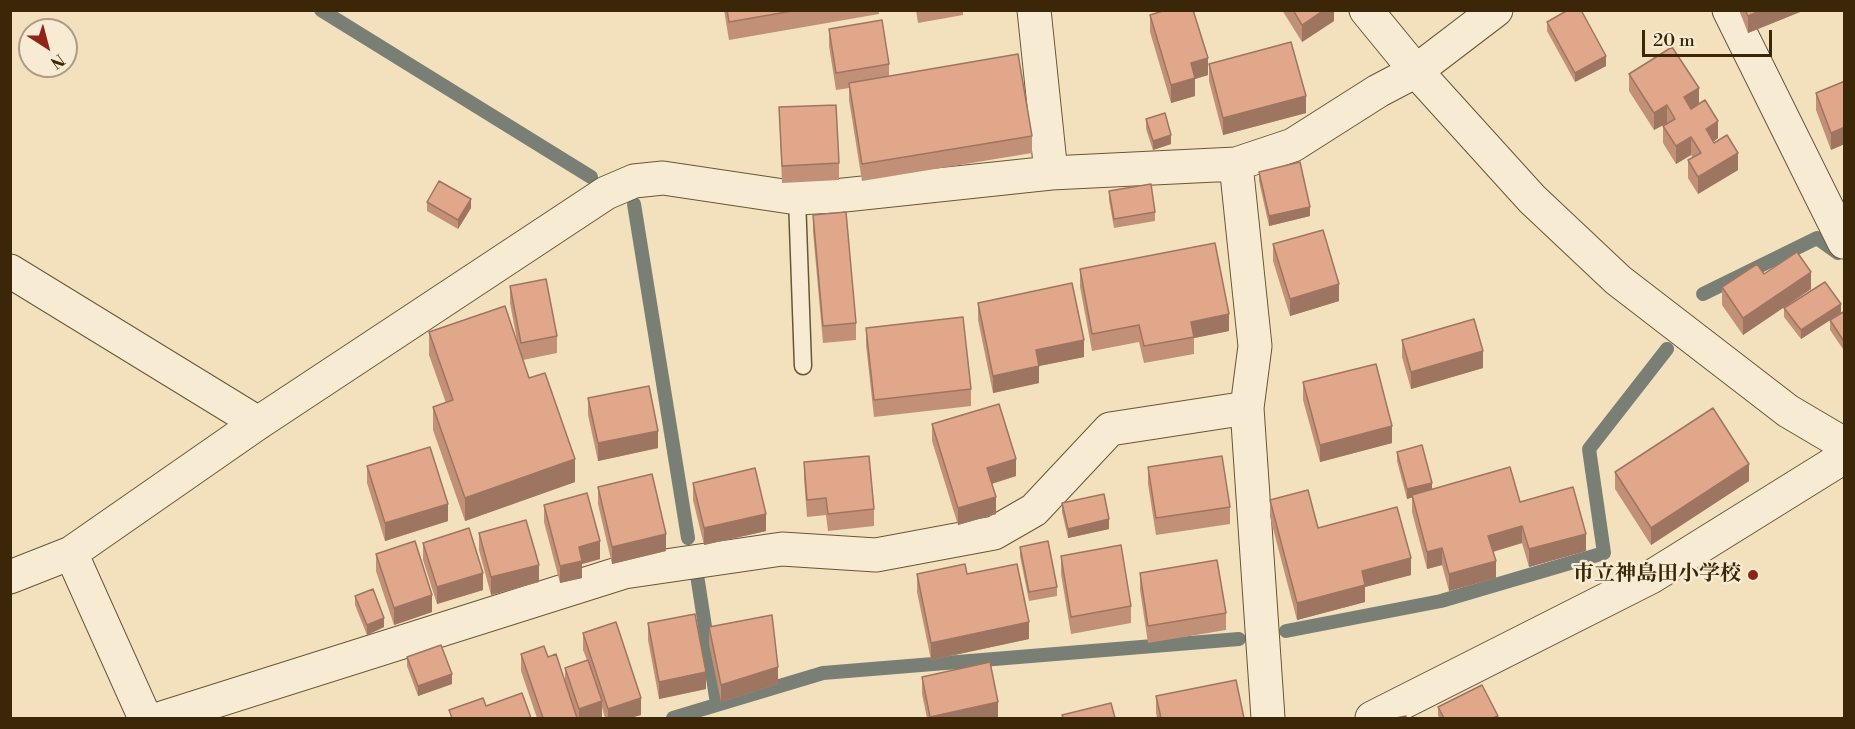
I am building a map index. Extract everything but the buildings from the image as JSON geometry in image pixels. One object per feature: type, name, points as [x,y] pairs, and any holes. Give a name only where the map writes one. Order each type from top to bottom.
[{"type":"street","points":[[1034,10],[1050,173]]},
{"type":"street","points":[[1366,10],[1416,71],[1532,199],[1618,280],[1788,411],[1845,444]]},
{"type":"street","points":[[10,576],[71,552],[258,423],[606,193],[634,181],[663,178],[797,198],[1050,173],[1236,164],[1293,145],[1378,91],[1416,71],[1496,10]]},
{"type":"street","points":[[1729,10],[1845,242]]},
{"type":"street","points":[[1236,164],[1255,346],[1246,408],[1268,718]]},
{"type":"street","points":[[10,271],[258,423]]},
{"type":"street","points":[[162,718],[624,572],[782,549],[876,555],[994,533],[1034,510],[1110,429],[1246,408]]},
{"type":"street","points":[[1372,718],[1651,577],[1845,457]]},
{"type":"street","points":[[71,552],[145,718]]},
{"type":"lane","points":[[797,198],[803,366]]},
{"type":"waterway","points":[[321,10],[591,177]]},
{"type":"waterway","points":[[634,204],[688,538]]},
{"type":"waterway","points":[[1703,294],[1817,238],[1838,253]]},
{"type":"waterway","points":[[1286,631],[1441,601],[1604,553],[1589,449],[1667,349]]},
{"type":"waterway","points":[[697,575],[717,704]]},
{"type":"waterway","points":[[673,718],[823,673],[1239,639]]},
{"type":"place","name":"市立神島田小学校","points":[[1753,575]]}]
